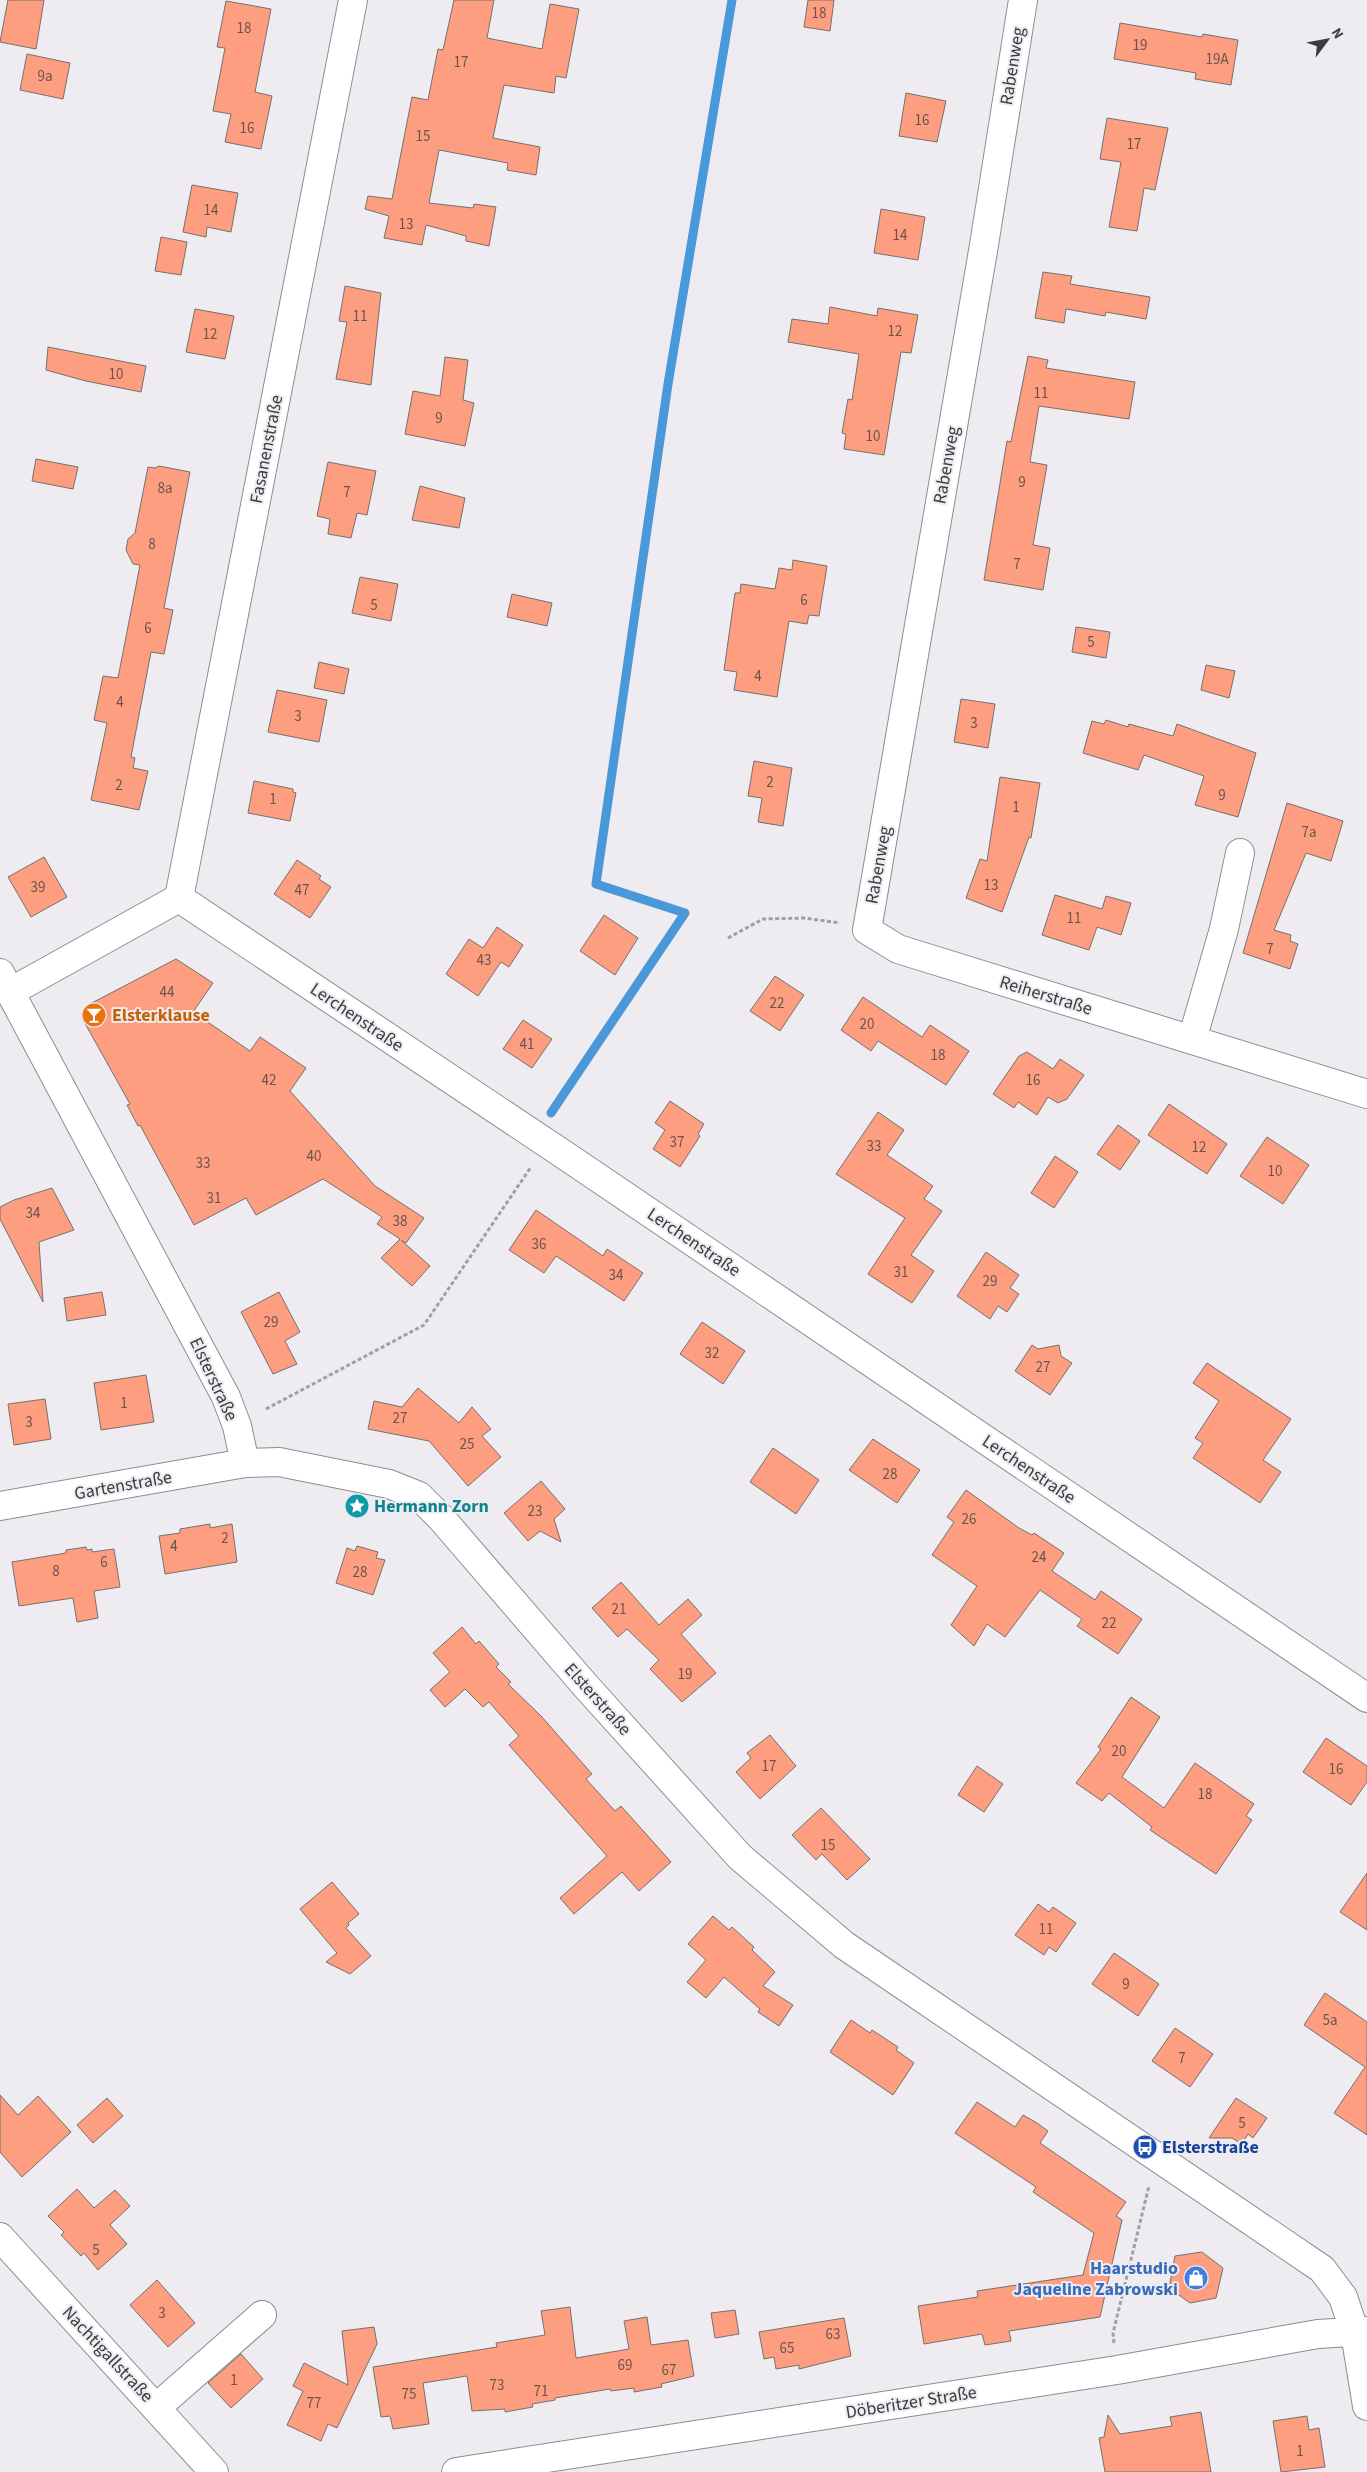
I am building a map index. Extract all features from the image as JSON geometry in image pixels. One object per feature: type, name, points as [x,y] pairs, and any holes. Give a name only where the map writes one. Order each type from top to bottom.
[{"type":"street","name":"Fasanenstraße","points":[[179,898],[353,0]]},
{"type":"street","name":"Rabenweg","points":[[867,930],[1023,0]]},
{"type":"street","points":[[1199,1042],[1224,929],[1248,856]]},
{"type":"street","points":[[5,983],[179,898]]},
{"type":"street","name":"Lerchenstraße","points":[[179,898],[547,1144],[1367,1698]]},
{"type":"street","name":"Reiherstraße","points":[[867,930],[898,949],[1367,1094]]},
{"type":"street","name":"Elsterstraße","points":[[5,983],[226,1397],[237,1426],[245,1463],[279,1462],[389,1484],[419,1496],[441,1518],[584,1684],[740,1857],[844,1945],[1322,2268],[1343,2297],[1361,2332],[1367,2406]]},
{"type":"street","name":"Gartenstraße","points":[[0,1506],[163,1479],[245,1463]]},
{"type":"street","name":"Nachtigallstraße","points":[[0,2237],[214,2472]]},
{"type":"street","points":[[156,2407],[262,2315]]},
{"type":"street","name":"Döberitzer Straße","points":[[456,2472],[1117,2370],[1318,2334],[1361,2332]]},
{"type":"path","points":[[728,938],[762,919],[804,918],[836,922],[867,930]]},
{"type":"path","points":[[266,1409],[424,1325],[547,1144]]},
{"type":"path","points":[[1117,2370],[1113,2332],[1149,2186],[1161,2158]]},
{"type":"building","points":[[8,0],[44,0],[36,49],[0,42]]},
{"type":"building","points":[[454,0],[494,0],[487,38],[542,49],[550,4],[579,9],[566,78],[556,76],[554,93],[504,85],[493,138],[540,147],[536,175],[507,170],[508,163],[439,150],[429,203],[473,208],[474,204],[496,207],[489,246],[466,241],[466,236],[426,225],[422,245],[384,238],[389,216],[365,209],[368,196],[392,199],[412,97],[428,100],[438,49],[443,50]]},
{"type":"building","points":[[808,0],[834,0],[830,31],[804,27]]},
{"type":"building","points":[[226,1],[271,9],[255,92],[272,96],[261,149],[225,142],[231,114],[213,111],[225,48],[217,47]]},
{"type":"building","points":[[1120,23],[1202,37],[1203,34],[1238,40],[1231,85],[1195,79],[1196,73],[1114,59]]},
{"type":"building","points":[[27,54],[70,63],[63,99],[20,90]]},
{"type":"building","points":[[906,93],[946,101],[937,142],[899,136]]},
{"type":"building","points":[[1107,118],[1168,128],[1155,190],[1144,188],[1137,231],[1109,227],[1121,162],[1100,159]]},
{"type":"building","points":[[192,185],[238,193],[231,232],[207,227],[206,237],[183,232]]},
{"type":"building","points":[[881,209],[925,217],[918,260],[874,253]]},
{"type":"building","points":[[161,237],[187,242],[181,275],[155,271]]},
{"type":"building","points":[[1043,272],[1072,276],[1070,284],[1150,297],[1146,319],[1106,312],[1105,316],[1066,309],[1064,323],[1035,318]]},
{"type":"building","points":[[345,286],[381,293],[371,385],[336,379],[347,322],[339,321]]},
{"type":"building","points":[[830,307],[877,316],[878,308],[918,315],[911,353],[901,352],[884,455],[844,449],[846,434],[842,433],[848,399],[852,400],[859,354],[788,342],[792,319],[828,324]]},
{"type":"building","points":[[195,309],[234,316],[225,359],[186,352]]},
{"type":"building","points":[[48,347],[146,366],[141,392],[86,381],[46,370]]},
{"type":"building","points":[[1028,356],[1048,360],[1046,368],[1135,382],[1129,419],[1039,406],[1030,462],[1047,465],[1033,545],[1050,548],[1043,590],[984,580],[1007,441],[1011,442]]},
{"type":"building","points":[[445,357],[468,360],[463,400],[474,403],[465,446],[405,434],[413,391],[440,396]]},
{"type":"building","points":[[36,459],[78,467],[73,489],[32,481]]},
{"type":"building","points":[[328,462],[376,471],[367,515],[357,513],[351,538],[328,534],[330,519],[317,516]]},
{"type":"building","points":[[159,466],[190,472],[164,608],[173,610],[164,654],[151,652],[131,757],[135,758],[133,768],[148,771],[139,810],[91,800],[107,723],[94,720],[103,676],[118,678],[140,565],[133,564],[126,550],[128,539],[135,533],[148,467],[155,468]]},
{"type":"building","points":[[420,486],[465,498],[459,528],[412,520]]},
{"type":"building","points":[[793,560],[827,566],[819,616],[809,615],[807,624],[789,621],[777,697],[734,690],[737,672],[724,670],[735,593],[740,593],[741,584],[775,589],[779,568],[792,570]]},
{"type":"building","points":[[360,577],[398,584],[391,621],[352,613]]},
{"type":"building","points":[[512,594],[552,603],[547,626],[507,617]]},
{"type":"building","points":[[1076,627],[1110,632],[1106,658],[1072,652]]},
{"type":"building","points":[[319,662],[349,669],[344,694],[314,688]]},
{"type":"building","points":[[1206,665],[1235,671],[1229,698],[1201,690]]},
{"type":"building","points":[[277,690],[327,700],[319,742],[268,732]]},
{"type":"building","points":[[961,699],[995,704],[988,748],[954,742]]},
{"type":"building","points":[[1106,720],[1128,727],[1129,724],[1173,736],[1177,724],[1256,753],[1238,817],[1195,805],[1204,776],[1144,755],[1138,770],[1083,753],[1092,721],[1104,724]]},
{"type":"building","points":[[754,761],[792,768],[783,826],[758,822],[762,798],[748,796]]},
{"type":"building","points":[[1000,777],[1040,783],[1031,838],[1029,837],[1002,912],[966,898],[980,859],[987,861]]},
{"type":"building","points":[[254,781],[293,789],[293,792],[296,793],[290,821],[248,813]]},
{"type":"building","points":[[1287,803],[1343,821],[1331,861],[1306,853],[1274,930],[1291,935],[1290,941],[1298,944],[1290,969],[1243,953]]},
{"type":"building","points":[[44,857],[67,897],[31,917],[8,877]]},
{"type":"building","points":[[297,860],[321,876],[319,879],[331,887],[310,918],[274,894]]},
{"type":"building","points":[[1055,895],[1102,909],[1106,896],[1131,903],[1121,935],[1097,927],[1089,950],[1042,935]]},
{"type":"building","points":[[604,915],[638,938],[615,975],[580,951]]},
{"type":"building","points":[[497,927],[523,945],[509,967],[501,962],[478,996],[446,974],[469,939],[483,948]]},
{"type":"building","points":[[176,959],[213,983],[193,1012],[250,1051],[260,1037],[306,1068],[290,1091],[375,1186],[424,1218],[406,1243],[401,1240],[430,1266],[412,1286],[381,1258],[400,1239],[377,1224],[382,1217],[323,1179],[256,1215],[246,1198],[194,1225],[140,1125],[138,1126],[127,1105],[130,1104],[82,1018],[86,1006]]},
{"type":"building","points":[[775,976],[804,995],[780,1031],[750,1011]]},
{"type":"building","points":[[863,997],[922,1037],[930,1025],[969,1051],[946,1085],[878,1041],[871,1051],[841,1030]]},
{"type":"building","points":[[523,1020],[552,1039],[532,1068],[503,1049]]},
{"type":"building","points":[[1027,1052],[1053,1069],[1060,1059],[1084,1075],[1067,1099],[1058,1103],[1048,1097],[1037,1115],[1018,1102],[1014,1108],[993,1094],[1019,1056]]},
{"type":"building","points":[[670,1101],[704,1124],[698,1134],[700,1136],[680,1167],[653,1149],[665,1130],[655,1123]]},
{"type":"building","points":[[1169,1104],[1227,1144],[1207,1174],[1148,1135]]},
{"type":"building","points":[[878,1112],[904,1130],[887,1155],[933,1186],[924,1199],[942,1211],[911,1255],[934,1271],[912,1303],[868,1274],[905,1218],[836,1174]]},
{"type":"building","points":[[1118,1125],[1140,1141],[1120,1170],[1097,1154]]},
{"type":"building","points":[[1267,1137],[1309,1165],[1283,1204],[1240,1176]]},
{"type":"building","points":[[1055,1156],[1078,1172],[1054,1208],[1031,1193]]},
{"type":"building","points":[[52,1188],[74,1230],[39,1242],[43,1302],[0,1219],[0,1207],[14,1200]]},
{"type":"building","points":[[536,1210],[603,1256],[607,1249],[643,1273],[624,1301],[556,1256],[544,1273],[509,1250]]},
{"type":"building","points":[[986,1252],[1019,1275],[1010,1288],[1019,1294],[1007,1312],[998,1306],[990,1319],[957,1296]]},
{"type":"building","points":[[102,1292],[106,1315],[67,1321],[64,1298]]},
{"type":"building","points":[[279,1292],[300,1332],[285,1341],[297,1364],[273,1374],[241,1312]]},
{"type":"building","points":[[702,1322],[745,1351],[723,1384],[680,1354]]},
{"type":"building","points":[[1032,1345],[1038,1349],[1059,1345],[1061,1356],[1072,1363],[1050,1395],[1015,1371]]},
{"type":"building","points":[[1207,1363],[1291,1419],[1263,1460],[1281,1472],[1260,1503],[1193,1458],[1203,1443],[1195,1438],[1219,1401],[1193,1383]]},
{"type":"building","points":[[146,1375],[154,1422],[101,1430],[94,1383]]},
{"type":"building","points":[[418,1388],[459,1423],[472,1407],[491,1429],[482,1436],[501,1457],[468,1486],[429,1441],[368,1429],[374,1401],[402,1407]]},
{"type":"building","points":[[45,1399],[51,1439],[14,1445],[8,1404]]},
{"type":"building","points":[[873,1439],[920,1470],[897,1503],[849,1470]]},
{"type":"building","points":[[773,1448],[819,1480],[796,1514],[750,1482]]},
{"type":"building","points":[[541,1481],[565,1509],[554,1519],[561,1542],[540,1531],[528,1541],[504,1513]]},
{"type":"building","points":[[966,1490],[1019,1528],[1032,1535],[1034,1533],[1064,1553],[1052,1571],[1095,1600],[1101,1591],[1142,1619],[1118,1654],[1077,1626],[1082,1619],[1040,1590],[1005,1637],[987,1624],[974,1646],[951,1625],[977,1586],[932,1555],[954,1522],[947,1517]]},
{"type":"building","points":[[210,1524],[210,1528],[232,1524],[237,1562],[165,1574],[159,1536],[180,1533],[180,1529]]},
{"type":"building","points":[[357,1546],[378,1552],[376,1558],[385,1560],[373,1595],[336,1583],[347,1548],[355,1551]]},
{"type":"building","points":[[86,1547],[87,1550],[92,1549],[92,1552],[114,1549],[120,1587],[94,1591],[98,1618],[77,1622],[73,1598],[19,1606],[12,1562],[66,1553],[66,1550]]},
{"type":"building","points":[[621,1582],[659,1625],[688,1599],[702,1615],[681,1634],[716,1673],[682,1702],[650,1669],[659,1660],[627,1629],[618,1637],[592,1608]]},
{"type":"building","points":[[462,1627],[476,1644],[479,1641],[499,1664],[496,1667],[511,1682],[508,1684],[541,1716],[592,1774],[586,1779],[615,1811],[621,1806],[671,1862],[639,1891],[622,1872],[574,1914],[560,1898],[607,1856],[509,1745],[519,1736],[489,1702],[483,1707],[465,1689],[445,1707],[430,1690],[450,1672],[433,1653]]},
{"type":"building","points":[[1131,1697],[1160,1717],[1122,1777],[1164,1808],[1195,1763],[1254,1804],[1246,1816],[1252,1820],[1216,1874],[1150,1830],[1152,1827],[1109,1793],[1102,1801],[1076,1783],[1101,1749],[1098,1747]]},
{"type":"building","points":[[770,1735],[796,1766],[760,1799],[736,1772],[751,1758],[747,1753]]},
{"type":"building","points":[[1326,1738],[1367,1766],[1367,1782],[1351,1805],[1303,1772]]},
{"type":"building","points":[[977,1766],[1003,1784],[984,1812],[958,1795]]},
{"type":"building","points":[[821,1808],[870,1859],[847,1880],[822,1854],[816,1860],[792,1835]]},
{"type":"building","points":[[1367,1873],[1367,1930],[1340,1912]]},
{"type":"building","points":[[332,1882],[359,1914],[348,1923],[349,1925],[346,1928],[371,1956],[350,1974],[326,1962],[337,1953],[300,1909]]},
{"type":"building","points":[[1038,1904],[1049,1912],[1053,1907],[1076,1923],[1056,1952],[1049,1947],[1044,1955],[1015,1935]]},
{"type":"building","points":[[713,1916],[729,1930],[732,1927],[754,1947],[752,1950],[775,1972],[763,1986],[793,2005],[779,2026],[758,2012],[760,2009],[724,1977],[706,1998],[687,1982],[706,1960],[688,1944]]},
{"type":"building","points":[[1114,1953],[1159,1984],[1138,2016],[1092,1984]]},
{"type":"building","points":[[1325,1993],[1367,2022],[1367,2135],[1334,2113],[1365,2067],[1304,2025]]},
{"type":"building","points":[[851,2020],[870,2033],[872,2030],[898,2047],[896,2050],[914,2063],[893,2095],[830,2052]]},
{"type":"building","points":[[1175,2028],[1213,2054],[1190,2087],[1152,2061]]},
{"type":"building","points":[[0,2095],[18,2115],[38,2096],[71,2132],[22,2177],[0,2152]]},
{"type":"building","points":[[107,2098],[123,2116],[93,2143],[77,2125]]},
{"type":"building","points":[[1236,2098],[1267,2118],[1253,2138],[1248,2134],[1242,2144],[1232,2138],[1209,2138]]},
{"type":"building","points":[[977,2102],[1015,2127],[1023,2115],[1037,2123],[1048,2131],[1040,2143],[1126,2202],[1116,2216],[1122,2220],[1100,2317],[1009,2331],[1011,2341],[985,2345],[982,2334],[924,2344],[918,2306],[978,2297],[977,2291],[1083,2275],[1094,2233],[1033,2192],[1036,2187],[955,2133]]},
{"type":"building","points":[[77,2189],[94,2208],[115,2190],[130,2206],[110,2225],[127,2244],[98,2270],[84,2253],[81,2256],[61,2235],[64,2232],[48,2216]]},
{"type":"building","name":"Haarstudio Jaqueline Zabrowski","points":[[1202,2252],[1223,2268],[1216,2298],[1190,2303],[1169,2288],[1175,2256]]},
{"type":"building","points":[[157,2280],[195,2323],[168,2347],[130,2305]]},
{"type":"building","points":[[570,2307],[576,2358],[629,2349],[624,2321],[647,2317],[651,2345],[688,2340],[694,2376],[661,2384],[662,2387],[634,2392],[634,2388],[611,2391],[610,2389],[555,2398],[555,2400],[532,2404],[533,2407],[505,2412],[505,2409],[472,2411],[467,2376],[423,2383],[429,2424],[393,2429],[390,2416],[381,2417],[373,2367],[497,2347],[496,2343],[545,2335],[541,2311]]},
{"type":"building","points":[[735,2310],[739,2334],[715,2338],[711,2313]]},
{"type":"building","points":[[844,2318],[851,2356],[799,2369],[799,2365],[776,2369],[774,2357],[764,2359],[759,2332]]},
{"type":"building","points":[[374,2327],[377,2344],[337,2428],[328,2424],[321,2441],[287,2425],[303,2391],[293,2386],[304,2363],[348,2385],[342,2331]]},
{"type":"building","points":[[241,2354],[263,2379],[231,2408],[208,2383]]},
{"type":"building","points":[[1201,2412],[1211,2472],[1105,2472],[1099,2438],[1104,2437],[1108,2415],[1120,2434],[1172,2426],[1170,2417]]},
{"type":"building","points":[[1307,2416],[1309,2430],[1319,2428],[1325,2467],[1281,2472],[1273,2421]]},
{"type":"waterway","points":[[551,1113],[685,913],[596,884],[668,384],[732,0]]},
{"type":"place","name":"Elsterklause","points":[[94,1015]]},
{"type":"place","name":"Hermann Zorn","points":[[357,1506]]},
{"type":"place","name":"Elsterstraße","points":[[1145,2147]]},
{"type":"place","name":"Haarstudio Jaqueline Zabrowski","points":[[1196,2278]]}]
